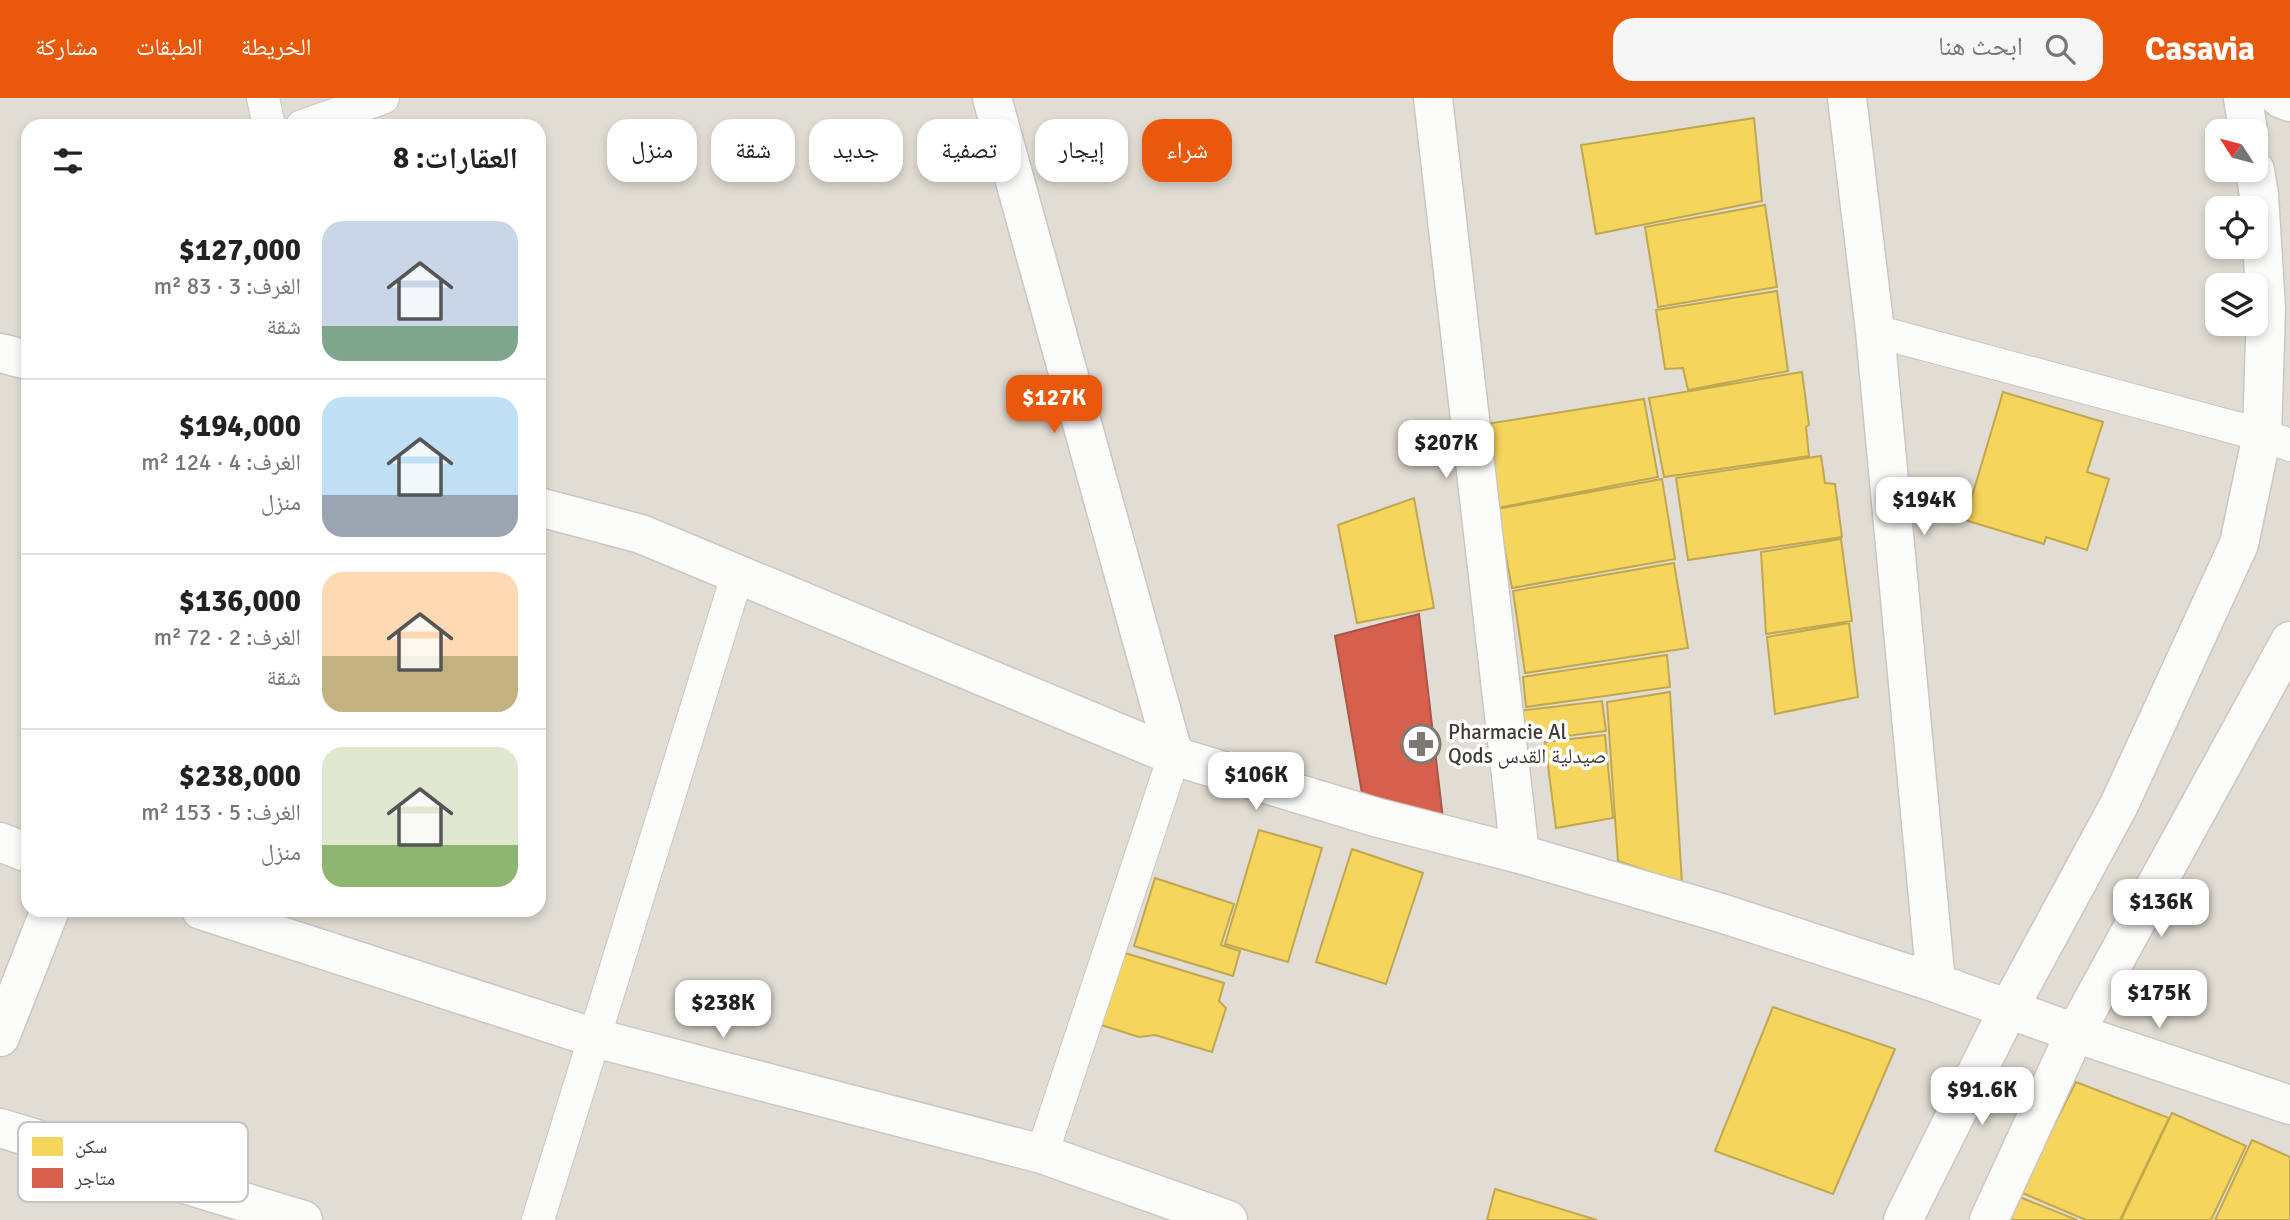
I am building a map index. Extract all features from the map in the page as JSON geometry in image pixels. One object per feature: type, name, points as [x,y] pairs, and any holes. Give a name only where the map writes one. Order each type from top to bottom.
[{"type":"street","points":[[992,98],[1174,756]]},
{"type":"street","points":[[1433,98],[1520,854]]},
{"type":"street","points":[[1847,98],[1875,331],[1936,983]]},
{"type":"street","points":[[2243,98],[2246,119]]},
{"type":"street","points":[[2280,98],[2290,102]]},
{"type":"street","points":[[1903,1220],[2009,1008],[2119,805],[2239,544],[2276,440],[2257,182]]},
{"type":"street","points":[[0,354],[21,358]]},
{"type":"street","points":[[546,509],[641,534],[1174,756],[1375,817],[1520,854],[1721,913],[1936,983],[2290,1105]]},
{"type":"street","points":[[1989,1220],[2075,1033],[2290,641]]},
{"type":"street","points":[[0,842],[21,850]]},
{"type":"street","points":[[0,1037],[47,917]]},
{"type":"street","points":[[223,917],[595,1038],[1042,1154],[1228,1220]]},
{"type":"street","points":[[0,1128],[18,1133]]},
{"type":"street","points":[[244,1202],[303,1220]]},
{"type":"lane","points":[[263,98],[268,119]]},
{"type":"lane","points":[[322,119],[383,98]]},
{"type":"lane","points":[[1875,331],[2276,440]]},
{"type":"lane","points":[[538,1220],[738,573]]},
{"type":"lane","points":[[1042,1154],[1174,756]]},
{"type":"shaded area","points":[[0,98],[2290,98],[2290,1220],[0,1220]]},
{"type":"building: سكن","points":[[1754,118],[1762,201],[1596,234],[1581,145]]},
{"type":"building: سكن","points":[[1765,205],[1777,287],[1658,307],[1645,227]]},
{"type":"building: سكن","points":[[1777,291],[1788,371],[1688,390],[1683,368],[1665,369],[1656,310]]},
{"type":"building: سكن","points":[[1802,372],[1809,425],[1806,427],[1809,456],[1664,477],[1649,398]]},
{"type":"building: سكن","points":[[2003,392],[2103,422],[2087,472],[2109,479],[2087,550],[2046,537],[2044,544],[1965,520]]},
{"type":"building: سكن","points":[[1644,399],[1658,477],[1497,508],[1486,424]]},
{"type":"building: سكن","points":[[1821,456],[1825,483],[1835,484],[1842,537],[1688,560],[1676,478]]},
{"type":"building: سكن","points":[[1662,479],[1675,559],[1512,588],[1497,509]]},
{"type":"building: سكن","points":[[1414,498],[1434,608],[1357,623],[1338,525]]},
{"type":"building: سكن","points":[[1841,539],[1852,621],[1766,634],[1761,552]]},
{"type":"building: سكن","points":[[1674,563],[1688,648],[1525,673],[1513,591]]},
{"type":"building: سكن","points":[[1849,623],[1858,697],[1775,714],[1767,637]]},
{"type":"building: سكن","points":[[1667,655],[1670,687],[1526,707],[1523,677]]},
{"type":"building: سكن","points":[[1670,692],[1682,883],[1618,861],[1607,702]]},
{"type":"building: سكن","points":[[1602,701],[1606,731],[1521,742],[1517,711]]},
{"type":"building: سكن","points":[[1605,735],[1613,818],[1556,828],[1545,742]]},
{"type":"building: سكن","points":[[1259,830],[1322,848],[1288,962],[1225,944]]},
{"type":"building: سكن","points":[[1352,849],[1423,873],[1386,984],[1316,962]]},
{"type":"building: سكن","points":[[1155,878],[1234,904],[1221,945],[1240,951],[1233,976],[1134,946]]},
{"type":"building: سكن","points":[[1115,950],[1224,983],[1219,1001],[1226,1008],[1212,1052],[1155,1035],[1139,1037],[1092,1022]]},
{"type":"building: سكن","points":[[1773,1007],[1895,1049],[1833,1194],[1715,1151]]},
{"type":"building: سكن","points":[[2076,1082],[2169,1118],[2120,1220],[2086,1220],[2020,1192]]},
{"type":"building: سكن","points":[[2172,1113],[2246,1146],[2211,1220],[2121,1220]]},
{"type":"building: سكن","points":[[2252,1140],[2290,1157],[2290,1220],[2215,1220]]},
{"type":"building: سكن","points":[[1495,1189],[1597,1220],[1487,1220]]},
{"type":"building: سكن","points":[[2017,1196],[2077,1220],[2005,1220]]},
{"type":"building: متاجر","points":[[1419,614],[1443,819],[1364,805],[1335,636]]},
{"type":"place","name":"Pharmacie Al Qods صيدلية القدس","points":[[1421,744]]}]
